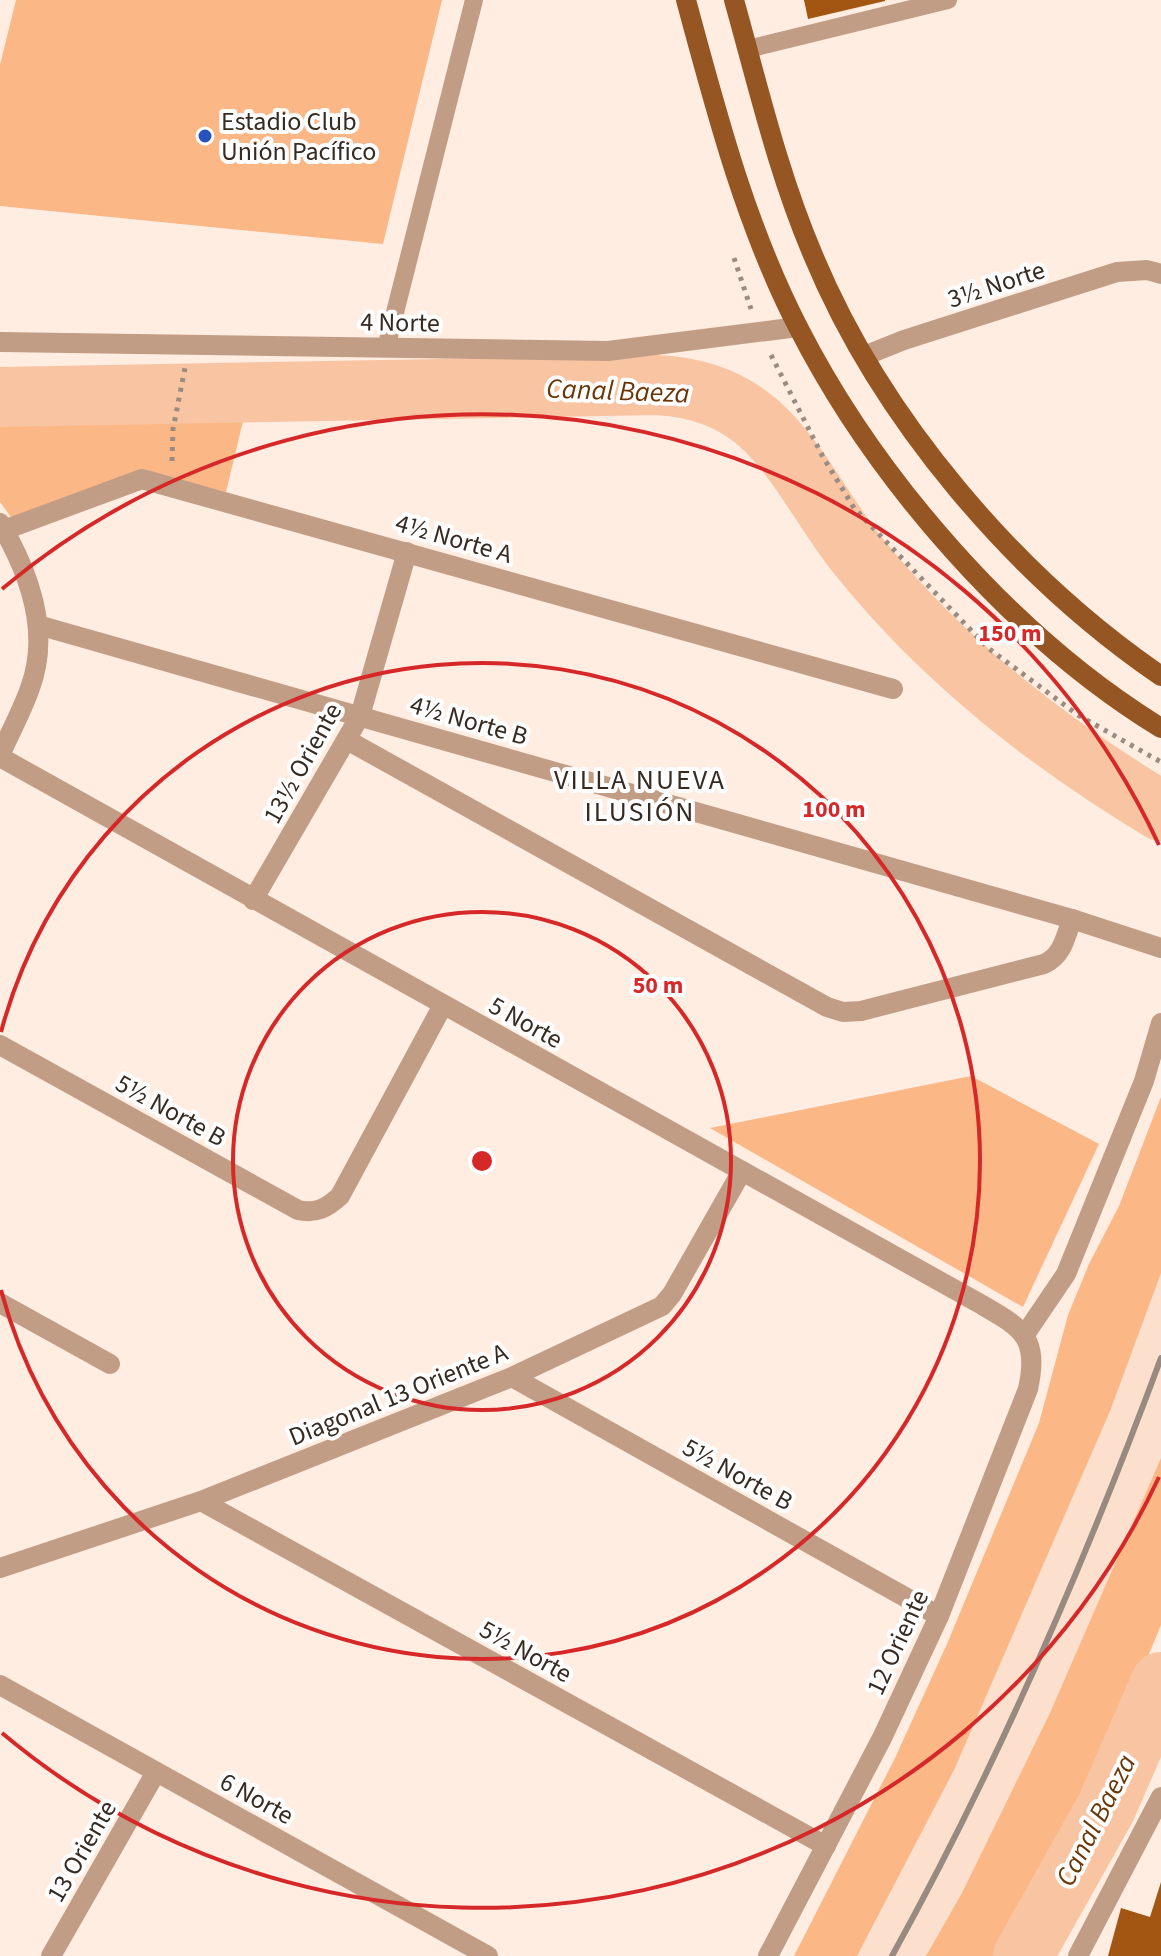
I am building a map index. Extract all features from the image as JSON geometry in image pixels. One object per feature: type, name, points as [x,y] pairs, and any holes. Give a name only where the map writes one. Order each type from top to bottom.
[{"type":"main road","points":[[686,0],[713,100],[748,209],[798,327],[867,441],[977,578],[1063,657],[1161,728]]},
{"type":"main road","points":[[734,0],[794,206],[834,302],[864,356],[903,417],[973,508],[1009,548],[1091,624],[1161,676]]},
{"type":"street","name":"3½ Norte","points":[[864,356],[904,340],[1117,272],[1156,267]]},
{"type":"street","name":"4 Norte","points":[[0,342],[608,351],[798,327]]},
{"type":"street","name":"4½ Norte A","points":[[2,527],[142,479],[893,689]]},
{"type":"street","points":[[0,756],[31,686],[37,665],[38,625],[28,584],[2,527]]},
{"type":"street","name":"13½ Oriente","points":[[253,900],[360,716],[407,552]]},
{"type":"street","name":"4½ Norte B","points":[[38,625],[1072,919],[1161,948]]},
{"type":"street","points":[[347,740],[827,1007],[843,1012],[861,1011],[1044,964],[1054,959],[1061,950],[1072,919]]},
{"type":"street","name":"5 Norte","points":[[0,756],[977,1302],[1015,1326],[1024,1336]]},
{"type":"street","name":"5½ Norte B","points":[[0,1045],[298,1210],[320,1211],[340,1196],[443,1005]]},
{"type":"street","points":[[1024,1336],[1066,1274],[1144,1081],[1161,1023]]},
{"type":"street","name":"Diagonal 13 Oriente A","points":[[0,1568],[201,1501],[512,1377],[662,1306],[672,1294],[742,1171]]},
{"type":"street","points":[[0,1303],[110,1364]]},
{"type":"street","name":"12 Oriente","points":[[768,1956],[882,1738],[939,1616],[1028,1389],[1033,1366],[1032,1349],[1024,1336]]},
{"type":"street","name":"5½ Norte B","points":[[512,1377],[939,1616]]},
{"type":"street","name":"5½ Norte","points":[[201,1501],[826,1846]]},
{"type":"street","name":"6 Norte","points":[[0,1685],[488,1956]]},
{"type":"street","name":"13 Oriente","points":[[51,1956],[156,1772]]},
{"type":"street","points":[[1078,1956],[1161,1797]]},
{"type":"lane","points":[[386,348],[474,0]]},
{"type":"lane","points":[[748,49],[948,0]]},
{"type":"path","points":[[173,429],[189,346]]},
{"type":"shaded area","name":"Estadio Club Unión Pacífico","points":[[16,0],[442,0],[383,244],[0,206],[0,65]]},
{"type":"shaded area","points":[[88,414],[244,417],[226,492],[144,471],[11,517],[0,502],[0,420]]},
{"type":"shaded area","points":[[971,1076],[1099,1144],[1023,1307],[710,1128]]},
{"type":"shaded area","points":[[1161,1097],[1161,1273],[1110,1411],[954,1770],[857,1956],[794,1956],[895,1758],[947,1644],[1039,1423],[1068,1315],[1089,1264],[1119,1206]]},
{"type":"shaded area","points":[[1161,1254],[1161,1522],[962,1956],[849,1956]]},
{"type":"shaded area","points":[[1161,1458],[1161,1625],[1122,1719],[1004,1956],[926,1956],[962,1893],[1050,1713]]},
{"type":"building","points":[[804,0],[885,0],[885,1],[808,19]]},
{"type":"building","points":[[1161,1882],[1161,1956],[1108,1956],[1121,1908],[1150,1917]]},
{"type":"waterway","name":"Canal Baeza","points":[[0,397],[657,385],[702,392],[729,403],[766,430],[803,476],[860,558],[892,596],[962,666],[1038,728],[1161,811]]},
{"type":"waterway","name":"Canal Baeza","points":[[1023,1956],[1106,1808],[1161,1682]]},
{"type":"railway","points":[[892,1956],[968,1810],[1038,1662],[1102,1511],[1161,1358]]},
{"type":"place","name":"Estadio Club Unión Pacífico","points":[[205,136]]},
{"type":"district","name":"VILLA NUEVA ILUSIÓN","points":[[640,795]]}]
